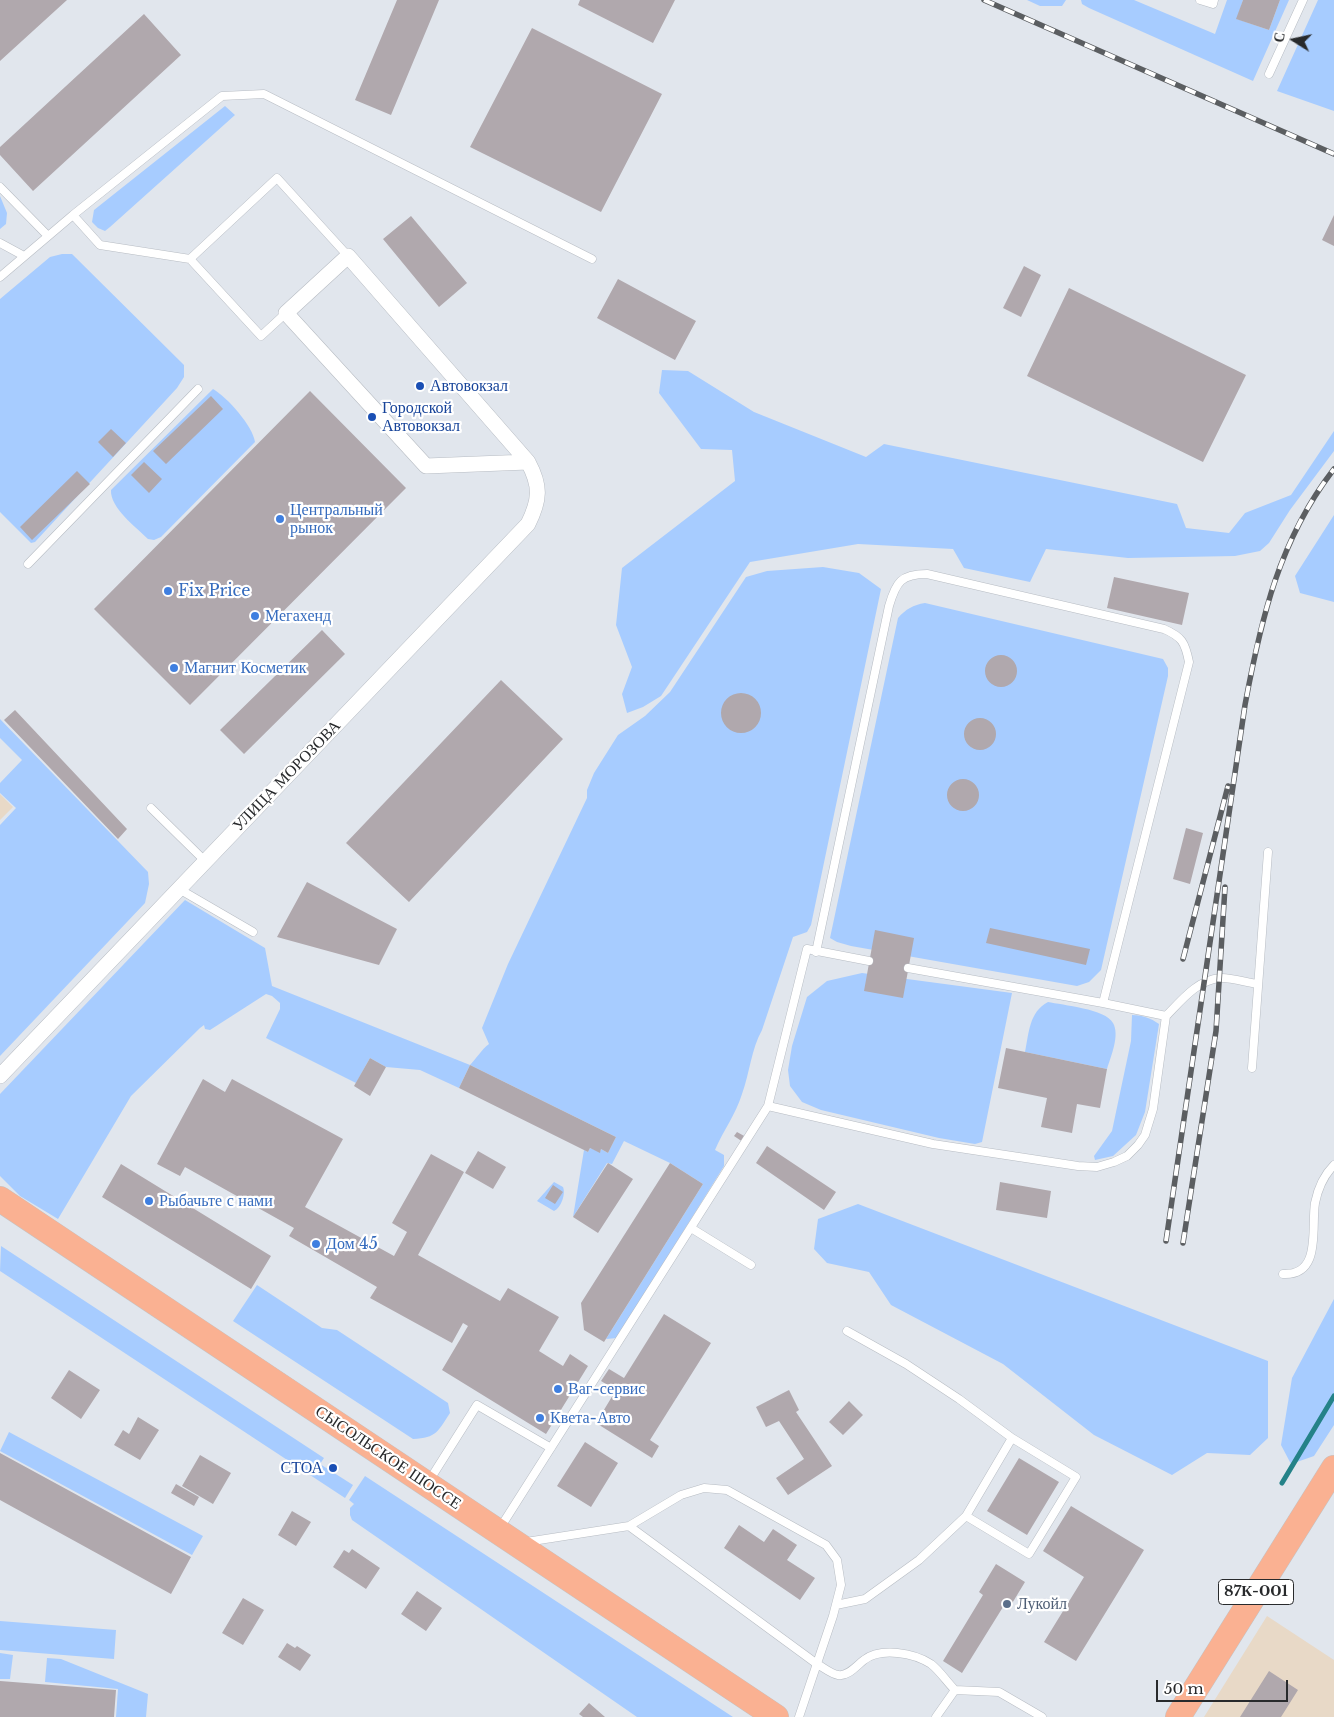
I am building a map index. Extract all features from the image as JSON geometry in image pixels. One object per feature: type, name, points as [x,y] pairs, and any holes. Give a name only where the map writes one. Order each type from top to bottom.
[{"type":"main road","name":"СЫСОЛЬСКОЕ ШОССЕ","points":[[0,1199],[776,1717]]},
{"type":"main road","name":"87К-001","points":[[1178,1717],[1334,1468]]},
{"type":"street","points":[[348,256],[286,313],[426,466],[528,462]]},
{"type":"street","name":"УЛИЦА МОРОЗОВА","points":[[0,1076],[528,524],[536,508],[538,492],[536,476],[528,462],[348,256]]},
{"type":"lane","points":[[1200,0],[1213,4],[1214,0]]},
{"type":"lane","points":[[1269,74],[1303,0]]},
{"type":"lane","points":[[0,277],[73,215],[222,96],[264,94],[592,260]]},
{"type":"lane","points":[[190,259],[277,178],[348,256]]},
{"type":"lane","points":[[0,187],[48,236]]},
{"type":"lane","points":[[73,215],[100,245],[190,259],[261,336],[286,313]]},
{"type":"lane","points":[[0,243],[24,256]]},
{"type":"lane","points":[[28,564],[198,389]]},
{"type":"lane","points":[[816,952],[894,588],[904,578],[916,574],[927,574],[1164,629],[1178,636],[1184,644],[1189,662],[1104,1003]]},
{"type":"lane","points":[[151,808],[205,861]]},
{"type":"lane","points":[[1252,1068],[1268,852]]},
{"type":"lane","points":[[178,889],[253,932]]},
{"type":"lane","points":[[507,1537],[551,1448],[768,1106],[807,949],[869,961]]},
{"type":"lane","points":[[908,968],[1166,1016]]},
{"type":"lane","points":[[768,1106],[933,1144],[1078,1166],[1097,1167],[1127,1156],[1146,1135],[1151,1116],[1166,1016],[1196,987],[1212,980],[1220,978],[1258,984]]},
{"type":"lane","points":[[1283,1274],[1295,1273],[1303,1269],[1311,1260],[1316,1201],[1324,1175],[1334,1165]]},
{"type":"lane","points":[[691,1228],[751,1265]]},
{"type":"lane","points":[[847,1330],[906,1364],[959,1399],[1012,1438],[1076,1477],[1029,1554],[966,1516]]},
{"type":"lane","points":[[427,1484],[477,1405],[551,1448]]},
{"type":"lane","points":[[836,1605],[865,1599],[919,1560],[966,1516],[1012,1438]]},
{"type":"lane","points":[[507,1537],[629,1526],[681,1495],[704,1488],[728,1490],[826,1545],[837,1560],[841,1585],[800,1717]]},
{"type":"lane","points":[[629,1526],[817,1664],[838,1675],[847,1673],[866,1658],[883,1653],[902,1654],[918,1658],[931,1665],[955,1690],[999,1692],[1042,1717]]},
{"type":"lane","points":[[936,1717],[955,1690]]},
{"type":"shaded area","points":[[1027,0],[1066,0],[1062,6],[1040,6]]},
{"type":"shaded area","points":[[1081,0],[1134,0],[1215,34],[1227,0],[1243,0],[1237,19],[1269,30],[1280,0],[1289,0],[1253,81],[1089,8],[1082,4]]},
{"type":"shaded area","points":[[1318,0],[1334,0],[1334,111],[1277,91]]},
{"type":"shaded area","points":[[225,106],[235,115],[110,227],[105,231],[98,228],[92,222],[94,210]]},
{"type":"shaded area","points":[[0,196],[7,213],[6,224],[0,229]]},
{"type":"shaded area","points":[[72,254],[184,365],[184,377],[177,388],[35,542],[31,543],[0,512],[0,299],[50,257]]},
{"type":"shaded area","points":[[662,370],[688,371],[754,412],[866,457],[884,444],[1177,504],[1186,528],[1229,533],[1245,513],[1291,495],[1334,431],[1334,451],[1290,510],[1269,543],[1260,551],[1235,556],[1128,558],[1046,549],[1030,582],[964,568],[953,549],[858,544],[750,562],[661,696],[643,707],[627,713],[622,694],[632,667],[616,625],[622,568],[735,481],[732,450],[701,449],[659,393]]},
{"type":"shaded area","points":[[213,389],[225,398],[245,420],[255,442],[161,537],[154,540],[148,539],[119,510],[112,497],[111,490]]},
{"type":"shaded area","points":[[1334,515],[1334,602],[1300,593],[1295,576]]},
{"type":"shaded area","points":[[823,567],[859,573],[881,589],[811,925],[807,932],[793,937],[762,1030],[755,1045],[745,1086],[715,1150],[724,1155],[724,1166],[617,1338],[606,1339],[703,1184],[670,1163],[624,1141],[612,1164],[607,1163],[573,1217],[584,1150],[588,1152],[590,1148],[600,1152],[601,1149],[608,1153],[616,1137],[470,1065],[489,1044],[482,1028],[508,964],[587,798],[587,790],[594,773],[618,735],[645,716],[670,692],[746,577],[767,571]]},
{"type":"shaded area","points":[[925,603],[1163,659],[1168,668],[1168,676],[1101,970],[1089,982],[1077,986],[851,946],[830,938],[898,618],[910,608]]},
{"type":"shaded area","points":[[0,719],[148,872],[149,884],[145,903],[0,1056],[0,825],[16,808],[0,793],[0,783],[22,760],[0,738]]},
{"type":"shaded area","points":[[0,794],[13,807],[0,820]]},
{"type":"shaded area","points":[[185,900],[265,948],[272,986],[470,1065],[459,1088],[420,1070],[386,1067],[370,1058],[356,1083],[266,1038],[280,1009],[280,1003],[272,996],[266,994],[210,1030],[205,1029],[204,1025],[200,1028],[131,1096],[58,1219],[20,1196],[0,1176],[0,1094]]},
{"type":"shaded area","points":[[862,973],[1012,993],[982,1142],[975,1144],[939,1138],[821,1110],[802,1102],[790,1086],[788,1070],[792,1046],[807,997],[827,981]]},
{"type":"shaded area","points":[[1048,1002],[1093,1011],[1109,1018],[1113,1023],[1116,1033],[1113,1052],[1107,1069],[1025,1052],[1033,1017]]},
{"type":"shaded area","points":[[1132,1015],[1146,1017],[1159,1024],[1145,1112],[1136,1135],[1113,1156],[1095,1160],[1094,1156],[1112,1131],[1131,1041]]},
{"type":"shaded area","points":[[554,1182],[563,1187],[564,1193],[561,1204],[554,1211],[537,1201]]},
{"type":"shaded area","points":[[858,1204],[1268,1361],[1268,1438],[1250,1455],[1207,1453],[1172,1475],[1094,1435],[1003,1364],[891,1305],[869,1272],[827,1263],[814,1249],[818,1219]]},
{"type":"shaded area","points":[[1,1246],[324,1458],[320,1464],[353,1485],[345,1498],[0,1271]]},
{"type":"shaded area","points":[[257,1285],[322,1328],[337,1330],[448,1403],[450,1413],[439,1429],[427,1437],[413,1439],[233,1321]]},
{"type":"shaded area","points":[[1334,1299],[1334,1425],[1314,1456],[1291,1464],[1281,1445],[1292,1378]]},
{"type":"shaded area","points":[[9,1432],[203,1536],[192,1555],[0,1451]]},
{"type":"shaded area","points":[[365,1476],[733,1717],[637,1717],[352,1520],[350,1508],[354,1504],[349,1500]]},
{"type":"shaded area","points":[[1267,1616],[1334,1660],[1334,1717],[1204,1717]]},
{"type":"shaded area","points":[[0,1621],[116,1630],[114,1659],[0,1650]]},
{"type":"shaded area","points":[[0,1653],[13,1655],[10,1679],[0,1679]]},
{"type":"shaded area","points":[[47,1658],[61,1659],[148,1694],[146,1717],[116,1717],[118,1689],[45,1682]]},
{"type":"building","points":[[0,0],[67,0],[0,61]]},
{"type":"building","points":[[397,0],[439,0],[391,115],[355,100]]},
{"type":"building","points":[[580,0],[675,0],[653,43],[578,5]]},
{"type":"building","points":[[1243,0],[1280,0],[1269,30],[1236,19]]},
{"type":"building","points":[[144,14],[181,55],[33,191],[0,155],[0,147]]},
{"type":"building","points":[[532,28],[662,94],[601,212],[470,147]]},
{"type":"building","points":[[1334,215],[1334,246],[1322,240]]},
{"type":"building","points":[[411,216],[467,283],[439,307],[383,239]]},
{"type":"building","points":[[1024,266],[1041,275],[1021,317],[1003,308]]},
{"type":"building","points":[[618,279],[696,321],[675,360],[597,318]]},
{"type":"building","points":[[1069,288],[1246,375],[1203,462],[1027,376]]},
{"type":"building","name":"Центральный рынок","points":[[310,391],[406,488],[190,705],[94,609]]},
{"type":"building","points":[[211,396],[223,409],[166,464],[153,451]]},
{"type":"building","points":[[111,429],[126,443],[113,457],[98,442]]},
{"type":"building","points":[[144,462],[162,479],[149,493],[131,475]]},
{"type":"building","points":[[77,471],[90,484],[32,540],[20,527]]},
{"type":"building","points":[[1114,577],[1189,593],[1182,625],[1107,608]]},
{"type":"building","points":[[322,630],[345,654],[244,754],[220,730]]},
{"type":"building","points":[[1001,655],[1013,659],[1017,671],[1013,683],[1001,687],[989,683],[985,671],[989,659]]},
{"type":"building","points":[[501,680],[563,739],[409,902],[346,843]]},
{"type":"building","points":[[745,693],[752,696],[758,702],[761,713],[760,721],[752,730],[745,733],[737,733],[730,730],[722,721],[721,709],[724,702],[733,694]]},
{"type":"building","points":[[15,710],[127,829],[118,839],[4,720]]},
{"type":"building","points":[[980,718],[992,722],[996,734],[992,746],[980,750],[968,746],[964,734],[968,722]]},
{"type":"building","points":[[963,779],[975,783],[979,795],[975,807],[963,811],[951,807],[947,795],[951,783]]},
{"type":"building","points":[[1186,828],[1203,833],[1190,884],[1173,879]]},
{"type":"building","points":[[307,882],[397,929],[379,965],[277,937]]},
{"type":"building","points":[[990,928],[1090,949],[1086,965],[986,943]]},
{"type":"building","points":[[875,930],[914,938],[903,998],[864,991]]},
{"type":"building","points":[[1006,1048],[1107,1069],[1100,1108],[1077,1104],[1072,1133],[1041,1127],[1047,1098],[998,1088]]},
{"type":"building","points":[[370,1058],[386,1067],[370,1096],[354,1086]]},
{"type":"building","points":[[470,1065],[616,1137],[608,1153],[601,1149],[600,1153],[590,1148],[588,1152],[459,1088]]},
{"type":"building","points":[[203,1079],[225,1092],[232,1079],[343,1139],[305,1207],[394,1256],[407,1232],[392,1223],[431,1154],[464,1172],[418,1255],[500,1301],[508,1288],[559,1317],[539,1351],[563,1366],[570,1354],[588,1366],[546,1434],[442,1370],[468,1326],[463,1323],[452,1343],[370,1298],[377,1287],[289,1236],[294,1228],[185,1167],[180,1176],[157,1164]]},
{"type":"building","points":[[737,1132],[746,1137],[743,1142],[734,1136]]},
{"type":"building","points":[[767,1146],[836,1192],[824,1210],[756,1163]]},
{"type":"building","points":[[478,1151],[506,1167],[493,1189],[465,1173]]},
{"type":"building","points":[[608,1163],[633,1179],[598,1233],[573,1217]]},
{"type":"building","points":[[670,1163],[703,1184],[604,1342],[584,1330],[581,1303]]},
{"type":"building","points":[[121,1164],[271,1256],[251,1289],[102,1197]]},
{"type":"building","points":[[1000,1182],[1051,1191],[1047,1218],[996,1210]]},
{"type":"building","points":[[553,1185],[563,1192],[555,1204],[545,1198]]},
{"type":"building","points":[[664,1314],[711,1343],[650,1440],[659,1446],[652,1458],[596,1423],[616,1390],[601,1381],[609,1369],[624,1378]]},
{"type":"building","points":[[69,1370],[100,1390],[81,1419],[51,1398]]},
{"type":"building","points":[[789,1390],[799,1410],[796,1412],[832,1466],[788,1495],[776,1478],[804,1459],[779,1421],[766,1427],[756,1407]]},
{"type":"building","points":[[849,1401],[863,1415],[843,1435],[829,1422]]},
{"type":"building","points":[[138,1417],[159,1430],[140,1460],[114,1445],[123,1430],[129,1434]]},
{"type":"building","points":[[585,1442],[618,1463],[591,1507],[557,1486]]},
{"type":"building","points":[[0,1453],[191,1557],[171,1594],[0,1500]]},
{"type":"building","points":[[200,1455],[231,1473],[213,1504],[182,1486]]},
{"type":"building","points":[[1019,1458],[1059,1482],[1027,1535],[987,1511]]},
{"type":"building","points":[[176,1484],[199,1497],[194,1506],[171,1493]]},
{"type":"building","points":[[1071,1506],[1144,1550],[1076,1661],[1044,1642],[1084,1577],[1043,1551]]},
{"type":"building","points":[[292,1511],[311,1522],[296,1546],[278,1535]]},
{"type":"building","points":[[739,1525],[764,1542],[773,1529],[797,1545],[787,1560],[815,1578],[800,1600],[724,1548]]},
{"type":"building","points":[[352,1549],[380,1568],[366,1589],[333,1567],[344,1550],[349,1553]]},
{"type":"building","points":[[996,1564],[1025,1582],[1008,1610],[1003,1607],[962,1673],[943,1661],[983,1595],[979,1592]]},
{"type":"building","points":[[417,1591],[442,1608],[426,1631],[401,1614]]},
{"type":"building","points":[[243,1598],[264,1610],[243,1645],[222,1633]]},
{"type":"building","points":[[287,1643],[295,1648],[297,1646],[311,1655],[300,1671],[278,1657]]},
{"type":"building","points":[[1269,1671],[1298,1690],[1281,1717],[1240,1717]]},
{"type":"building","points":[[0,1681],[116,1690],[114,1717],[0,1717]]},
{"type":"building","points":[[589,1703],[605,1717],[583,1717],[579,1714]]},
{"type":"waterway","points":[[1282,1483],[1334,1396]]},
{"type":"railway","points":[[984,0],[1334,154]]},
{"type":"railway","points":[[1166,1241],[1245,705],[1258,642],[1275,581],[1286,552],[1315,496],[1334,469]]},
{"type":"railway","points":[[1183,959],[1228,786]]},
{"type":"railway","points":[[1183,1243],[1216,1031],[1225,887]]},
{"type":"place","name":"Автовокзал","points":[[420,386]]},
{"type":"place","name":"Городской Автовокзал","points":[[372,417]]},
{"type":"place","name":"Центральный рынок","points":[[280,519]]},
{"type":"place","name":"Fix Price","points":[[168,591]]},
{"type":"place","name":"Мегахенд","points":[[255,616]]},
{"type":"place","name":"Магнит Косметик","points":[[174,668]]},
{"type":"place","name":"Рыбачьте с нами","points":[[149,1201]]},
{"type":"place","name":"Дом 45","points":[[316,1244]]},
{"type":"place","name":"Ваг-сервис","points":[[558,1389]]},
{"type":"place","name":"Квета-Авто","points":[[540,1418]]},
{"type":"place","name":"СТОА","points":[[333,1468]]},
{"type":"place","name":"Лукойл","points":[[1007,1604]]}]
